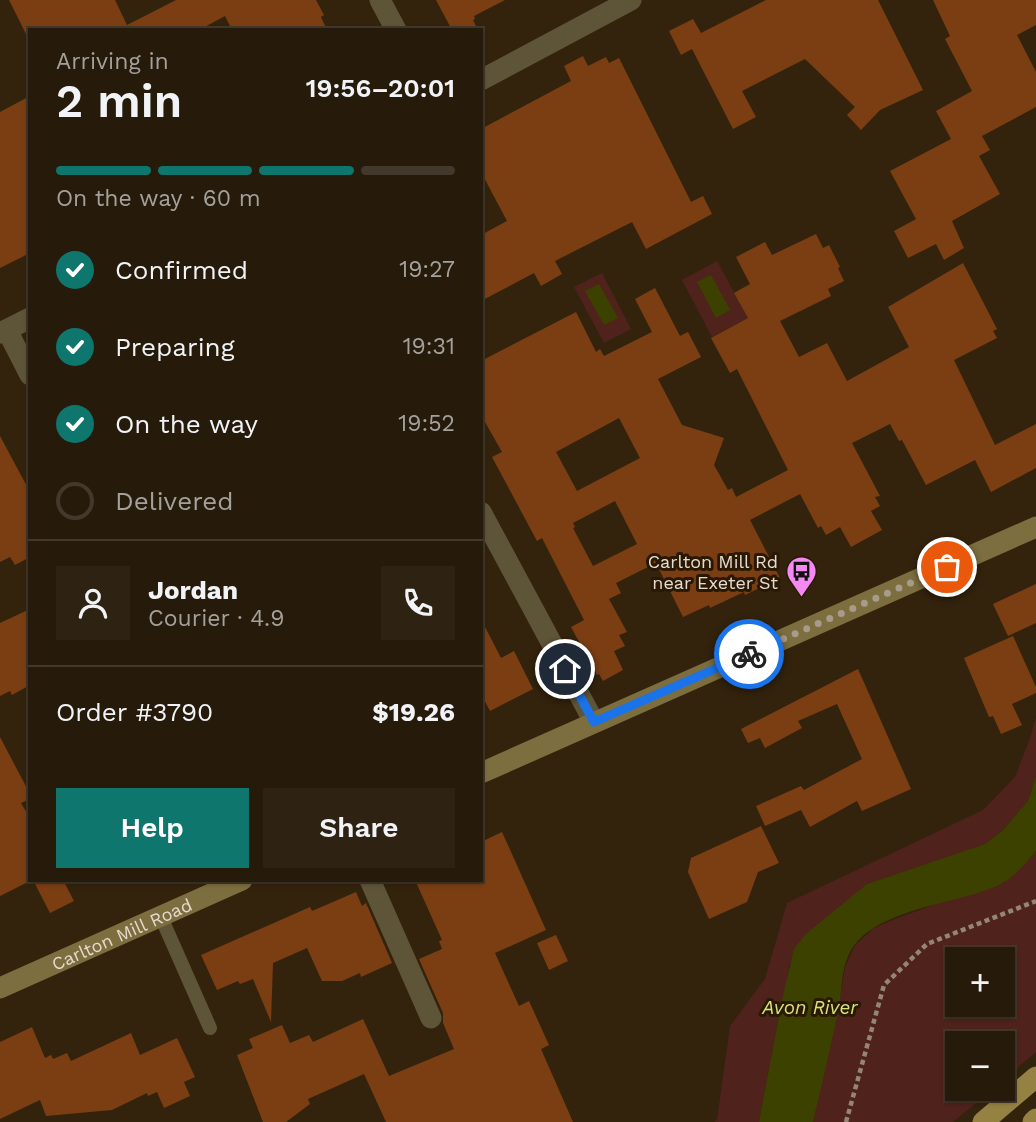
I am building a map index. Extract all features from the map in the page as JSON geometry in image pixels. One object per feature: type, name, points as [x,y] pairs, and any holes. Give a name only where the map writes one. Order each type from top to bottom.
[{"type":"main road","points":[[483,772],[1036,527]]},
{"type":"main road","name":"Carlton Mill Road","points":[[0,988],[238,882]]},
{"type":"main road","points":[[983,1122],[1036,1077]]},
{"type":"street","points":[[380,0],[395,28]]},
{"type":"street","points":[[483,79],[631,0]]},
{"type":"street","points":[[28,319],[3,332],[28,372]]},
{"type":"street","points":[[483,516],[594,722]]},
{"type":"street","points":[[371,882],[431,1018]]},
{"type":"lane","points":[[161,917],[210,1028]]},
{"type":"path","points":[[846,1122],[884,985],[926,944],[1036,901]]},
{"type":"shaded area","points":[[717,261],[748,318],[712,337],[682,280]]},
{"type":"shaded area","points":[[602,273],[631,329],[604,343],[574,287]]},
{"type":"shaded area","points":[[1036,718],[1036,776],[1028,801],[1002,831],[985,844],[867,884],[789,965],[788,984],[782,1000],[759,1122],[714,1122],[717,1120],[730,1026],[765,979],[787,903],[983,810],[1015,777]]},
{"type":"shaded area","points":[[1036,851],[1036,1052],[1015,1070],[1015,1031],[945,1031],[945,1101],[978,1101],[953,1122],[813,1122],[845,967],[855,945],[874,928],[943,901],[1004,883]]},
{"type":"water","points":[[711,275],[730,310],[716,318],[697,282]]},
{"type":"water","points":[[599,284],[618,318],[604,325],[585,291]]},
{"type":"water","name":"Avon River","points":[[1036,776],[1036,851],[1015,874],[1001,884],[896,917],[860,938],[844,967],[839,1007],[813,1122],[759,1122],[794,949],[806,934],[867,884],[985,844],[1002,831],[1028,801]]},
{"type":"building","points":[[9,0],[115,0],[127,25],[176,0],[316,0],[324,15],[321,17],[326,28],[231,28],[225,16],[203,28],[28,28],[28,38]]},
{"type":"building","points":[[436,0],[505,0],[474,16],[477,28],[451,28]]},
{"type":"building","points":[[766,0],[878,0],[923,90],[880,110],[861,130],[847,115],[855,107],[805,59],[742,91],[756,117],[733,129],[692,49],[681,55],[669,31],[693,19],[701,33]]},
{"type":"building","points":[[933,0],[1036,0],[1036,25],[1017,35],[1036,72],[1036,107],[982,136],[990,150],[979,156],[1000,194],[952,221],[964,248],[944,260],[936,244],[908,258],[894,231],[916,219],[890,171],[951,139],[936,111],[972,91],[945,39],[950,36]]},
{"type":"building","points":[[583,56],[588,66],[606,57],[609,63],[619,58],[691,202],[703,196],[712,214],[646,249],[632,222],[555,261],[562,274],[541,286],[534,273],[483,300],[483,234],[507,221],[483,176],[483,128],[571,81],[564,66]]},
{"type":"building","points":[[28,97],[28,254],[0,268],[0,112]]},
{"type":"building","points":[[816,234],[823,248],[829,245],[844,281],[828,289],[831,296],[780,321],[799,357],[827,343],[847,381],[909,347],[888,307],[963,263],[997,329],[993,331],[997,338],[954,360],[995,445],[1036,424],[1036,468],[991,492],[975,460],[926,485],[902,440],[899,441],[890,424],[852,443],[880,496],[875,497],[880,506],[871,511],[882,530],[851,547],[840,527],[826,535],[821,526],[818,528],[800,494],[750,520],[780,578],[745,595],[744,592],[683,617],[656,563],[616,583],[621,593],[609,599],[627,632],[619,635],[625,646],[614,651],[623,670],[603,681],[599,674],[597,675],[571,627],[584,620],[542,538],[537,541],[492,457],[502,452],[483,419],[483,360],[576,312],[596,352],[600,349],[604,356],[652,332],[635,299],[655,288],[680,336],[688,332],[701,357],[658,379],[682,425],[724,438],[714,465],[728,490],[732,488],[736,497],[788,470],[737,369],[730,373],[711,338],[748,318],[734,293],[750,284],[736,257],[765,242],[772,255]],"holes":[[[619,418],[640,458],[577,491],[556,452]],[[615,501],[637,544],[593,566],[573,528],[573,523]]]},
{"type":"building","points":[[0,436],[28,488],[28,558],[15,565],[10,557],[0,562]]},
{"type":"building","points":[[1036,584],[1036,623],[1008,636],[993,604]]},
{"type":"building","points":[[28,610],[28,686],[12,695],[10,691],[0,696],[0,623]]},
{"type":"building","points":[[483,623],[501,658],[514,651],[533,689],[490,711],[483,698]]},
{"type":"building","points":[[1013,636],[1036,687],[1036,693],[1012,704],[1022,725],[1001,734],[993,716],[989,717],[964,658]]},
{"type":"building","points":[[858,669],[911,789],[862,811],[857,801],[810,827],[801,810],[765,826],[756,806],[801,786],[804,790],[862,759],[837,704],[798,721],[802,728],[765,748],[760,738],[748,743],[741,729]]},
{"type":"building","points":[[0,737],[28,790],[28,800],[21,803],[28,815],[28,882],[0,896]]},
{"type":"building","points":[[761,826],[779,863],[758,872],[747,902],[709,919],[688,872],[691,858]]},
{"type":"building","points":[[502,832],[546,930],[495,953],[519,1006],[529,1001],[549,1045],[541,1049],[573,1122],[386,1122],[364,1074],[308,1099],[310,1104],[286,1122],[263,1122],[237,1055],[253,1048],[249,1039],[282,1025],[290,1043],[309,1035],[313,1042],[363,1019],[389,1076],[454,1049],[443,1023],[443,1013],[419,959],[442,949],[439,941],[442,940],[416,882],[483,882],[483,841]]},
{"type":"building","points":[[34,882],[64,882],[74,901],[50,913]]},
{"type":"building","points":[[356,892],[362,906],[366,903],[392,963],[361,977],[360,973],[342,981],[322,981],[307,948],[273,963],[271,1022],[253,979],[240,984],[238,981],[217,990],[201,955],[310,907],[312,911]]},
{"type":"building","points":[[556,935],[568,961],[549,970],[537,943]]},
{"type":"building","points":[[32,1027],[45,1058],[51,1055],[53,1059],[67,1053],[71,1061],[131,1033],[140,1055],[177,1038],[195,1077],[184,1082],[190,1096],[164,1108],[157,1092],[148,1096],[147,1093],[112,1110],[46,1116],[40,1100],[0,1119],[0,1042]]},
{"type":"way so far","points":[[749,654],[947,567]]},
{"type":"place","name":"Carlton Mill Rd near Exeter St","points":[[801,598]]},
{"type":"route","points":[[565,669],[594,722],[749,654]]}]
